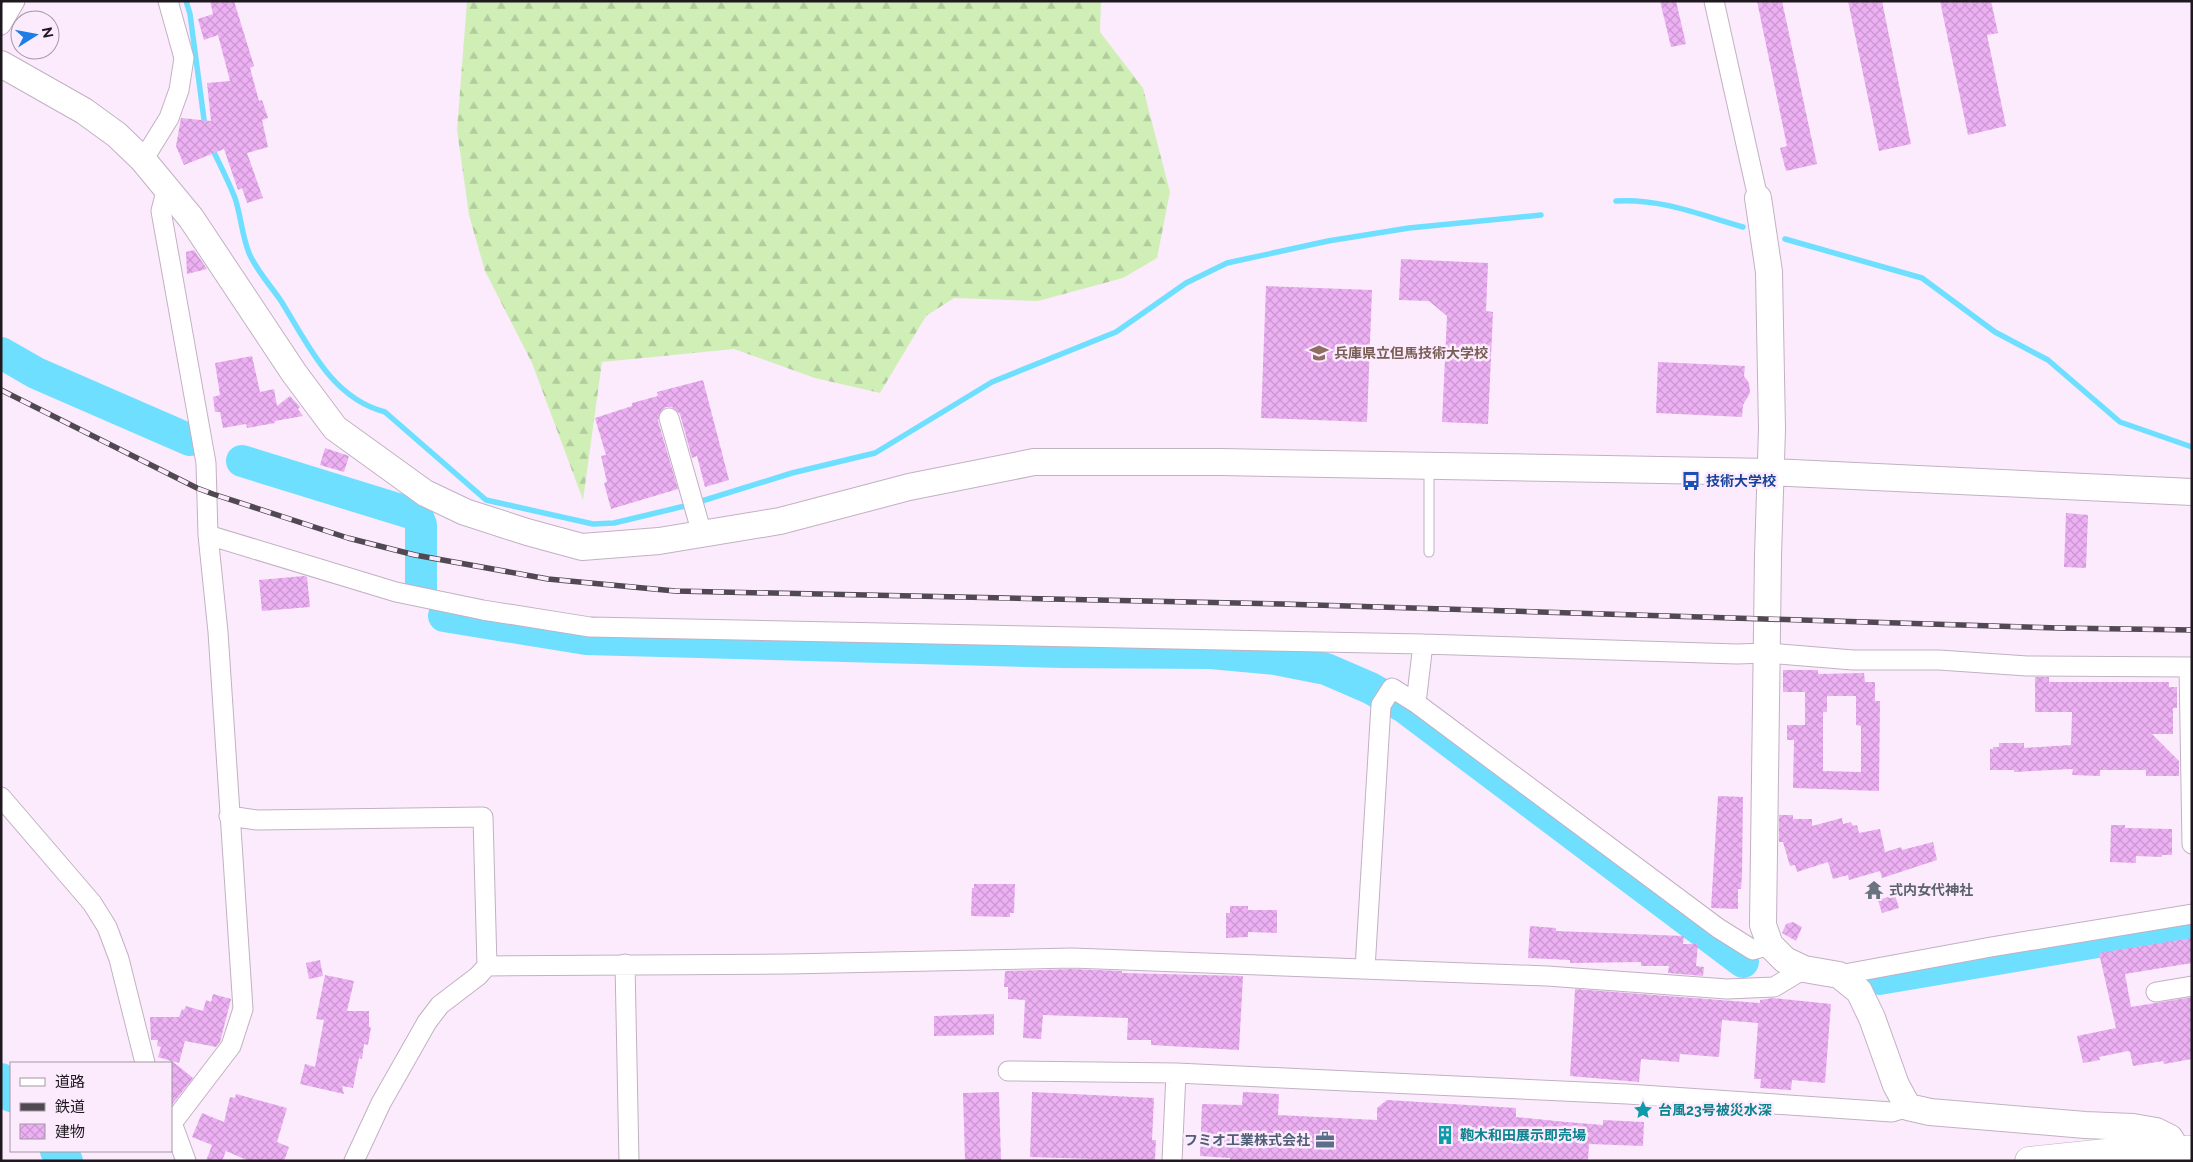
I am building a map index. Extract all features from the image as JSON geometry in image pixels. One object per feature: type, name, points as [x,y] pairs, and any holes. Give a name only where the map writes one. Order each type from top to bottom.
[{"type":"highway","points":[[2029,1161],[2135,1150],[2184,1150]]},
{"type":"street","points":[[1,25],[15,1]]},
{"type":"street","points":[[143,160],[169,118],[179,90],[184,58],[168,1]]},
{"type":"street","points":[[1714,1],[1758,198],[1769,272],[1772,429],[1763,924],[1770,945],[1785,960],[1804,969],[1839,976],[1991,947],[2192,914]]},
{"type":"street","points":[[1,64],[84,111],[117,135],[143,160],[191,218],[294,373],[335,428],[425,493],[465,512],[582,547],[659,541],[780,521],[909,487],[1034,462],[1770,472],[2192,492]]},
{"type":"street","points":[[167,188],[161,211],[206,463],[208,535],[218,632],[243,1009],[231,1046],[172,1121],[186,1161]]},
{"type":"street","points":[[669,418],[702,534]]},
{"type":"street","points":[[208,535],[396,592],[483,610],[590,626],[1423,644],[1605,651],[1767,653],[1853,660],[1939,660],[2028,666],[2190,667],[2192,844]]},
{"type":"street","points":[[1416,703],[1423,644]]},
{"type":"street","points":[[1365,969],[1385,698],[1392,688],[1416,703],[1718,928],[1753,950],[1770,945]]},
{"type":"street","points":[[1,797],[92,903],[107,927],[118,959],[144,1062]]},
{"type":"street","points":[[229,816],[257,820],[483,817],[487,966],[478,976],[440,1005],[427,1022],[381,1103],[354,1161]]},
{"type":"street","points":[[487,966],[1072,958],[1547,976],[1727,989],[1774,987],[1804,969]]},
{"type":"street","points":[[624,964],[629,1161]]},
{"type":"street","points":[[1839,976],[1859,991],[1872,1018],[1896,1085],[1908,1106]]},
{"type":"street","points":[[2156,992],[2192,986]]},
{"type":"street","points":[[1008,1071],[1176,1073],[1627,1094],[1892,1112],[1908,1106],[1930,1112],[2085,1125],[2133,1127],[2156,1131],[2170,1138],[2184,1150]]},
{"type":"street","points":[[1172,1161],[1176,1073]]},
{"type":"lane","points":[[1428,466],[1429,552]]},
{"type":"green space","points":[[467,1],[1101,1],[1100,32],[1143,88],[1170,192],[1157,258],[1123,278],[1038,301],[954,298],[926,316],[880,393],[815,378],[734,349],[602,362],[583,500],[532,363],[485,271],[469,215],[457,130]]},
{"type":"building","points":[[210,1],[234,1],[254,66],[250,68],[259,101],[262,100],[268,118],[262,120],[268,147],[247,153],[263,198],[247,203],[242,188],[238,190],[224,149],[184,165],[176,146],[181,118],[211,121],[207,83],[230,81],[218,35],[204,40],[198,19],[213,14]]},
{"type":"building","points":[[1660,1],[1676,1],[1686,44],[1671,47]]},
{"type":"building","points":[[1757,1],[1782,1],[1817,164],[1786,171],[1780,148],[1787,146]]},
{"type":"building","points":[[1848,1],[1882,1],[1911,144],[1879,151]]},
{"type":"building","points":[[1940,1],[1991,1],[1998,33],[1987,35],[2006,126],[1968,135]]},
{"type":"building","points":[[194,250],[207,269],[187,274],[186,252]]},
{"type":"building","points":[[1401,259],[1488,263],[1486,311],[1493,312],[1488,424],[1442,422],[1447,316],[1429,301],[1399,300]]},
{"type":"building","points":[[1266,286],[1372,290],[1367,422],[1261,418]]},
{"type":"building","points":[[252,356],[260,392],[274,389],[277,406],[290,396],[300,407],[298,409],[303,416],[247,428],[246,424],[223,428],[220,412],[215,412],[213,397],[220,395],[215,363]]},
{"type":"building","points":[[1658,362],[1745,366],[1744,376],[1749,383],[1750,393],[1743,405],[1742,417],[1656,413]]},
{"type":"building","points":[[703,380],[729,480],[705,487],[697,456],[692,458],[680,414],[672,407],[666,407],[661,411],[658,421],[678,489],[611,509],[604,483],[607,482],[601,456],[606,455],[595,418],[632,406],[632,403],[658,396],[657,392]]},
{"type":"building","points":[[325,448],[349,456],[344,472],[320,465]]},
{"type":"building","points":[[2066,513],[2088,515],[2086,568],[2064,567]]},
{"type":"building","points":[[307,577],[310,607],[262,611],[259,580]]},
{"type":"building","points":[[1783,670],[1818,670],[1818,674],[1864,673],[1865,682],[1875,682],[1875,701],[1880,701],[1879,791],[1793,788],[1794,740],[1787,740],[1787,725],[1805,725],[1805,692],[1783,692]],"holes":[[[1827,696],[1856,696],[1856,725],[1861,726],[1861,772],[1823,771],[1823,712],[1827,712]]]},
{"type":"building","points":[[2035,677],[2049,677],[2049,682],[2169,682],[2169,687],[2177,687],[2177,708],[2173,708],[2173,734],[2152,734],[2179,761],[2179,776],[2146,776],[2146,770],[2100,770],[2100,776],[2072,775],[2073,769],[2014,772],[2014,770],[1990,770],[1990,749],[1999,747],[1999,743],[2024,743],[2024,748],[2071,745],[2072,712],[2035,712]]},
{"type":"building","points":[[1718,796],[1743,797],[1742,874],[1741,889],[1738,889],[1738,909],[1711,908]]},
{"type":"building","points":[[1779,815],[1793,815],[1793,819],[1812,819],[1812,826],[1842,818],[1843,824],[1851,822],[1853,826],[1857,825],[1859,833],[1880,829],[1885,852],[1901,847],[1902,850],[1933,842],[1937,860],[1882,878],[1880,871],[1849,880],[1848,875],[1833,879],[1828,862],[1797,872],[1795,865],[1790,866],[1783,842],[1779,842]]},
{"type":"building","points":[[2111,825],[2125,825],[2125,828],[2172,829],[2172,855],[2162,855],[2162,857],[2136,856],[2136,863],[2110,862]]},
{"type":"building","points":[[974,884],[1015,884],[1014,913],[1010,913],[1010,917],[971,916],[972,888],[974,888]]},
{"type":"building","points":[[1895,895],[1899,908],[1882,913],[1878,900]]},
{"type":"building","points":[[1230,906],[1248,906],[1248,910],[1277,910],[1277,933],[1248,932],[1248,937],[1226,938],[1226,913],[1230,913]]},
{"type":"building","points":[[1793,922],[1802,927],[1796,941],[1782,933],[1786,924]]},
{"type":"building","points":[[1530,926],[1556,928],[1556,931],[1684,936],[1683,944],[1698,944],[1696,966],[1704,967],[1703,976],[1668,973],[1669,966],[1641,966],[1641,962],[1570,963],[1570,960],[1528,958]]},
{"type":"building","points":[[2192,938],[2192,963],[2125,974],[2131,1007],[2192,997],[2192,1059],[2164,1064],[2163,1061],[2133,1066],[2130,1052],[2128,1051],[2099,1057],[2100,1060],[2083,1063],[2077,1036],[2116,1028],[2099,953]]},
{"type":"building","points":[[320,960],[323,976],[309,979],[306,963]]},
{"type":"building","points":[[1072,969],[1122,971],[1122,973],[1243,976],[1239,1050],[1151,1045],[1151,1040],[1127,1040],[1128,1018],[1043,1015],[1041,1039],[1023,1038],[1025,1000],[1008,999],[1008,987],[1004,987],[1005,971]]},
{"type":"building","points":[[325,975],[354,981],[347,1011],[369,1011],[369,1027],[371,1027],[368,1045],[364,1044],[362,1059],[359,1058],[353,1088],[342,1086],[344,1094],[300,1084],[305,1064],[315,1067],[324,1020],[316,1019]]},
{"type":"building","points":[[1575,989],[1760,1003],[1760,1000],[1773,998],[1831,1004],[1825,1083],[1792,1080],[1791,1090],[1760,1088],[1761,1079],[1754,1079],[1758,1023],[1722,1020],[1719,1057],[1680,1054],[1679,1062],[1641,1059],[1639,1082],[1570,1076]]},
{"type":"building","points":[[213,994],[231,999],[220,1042],[216,1047],[185,1041],[179,1063],[172,1061],[193,1078],[172,1105],[172,1062],[158,1057],[161,1047],[157,1046],[158,1040],[151,1040],[150,1017],[179,1017],[182,1009],[184,1010],[186,1006],[203,1011],[206,1000],[211,1002]]},
{"type":"building","points":[[994,1014],[994,1035],[934,1036],[934,1016]]},
{"type":"building","points":[[999,1092],[1001,1161],[965,1161],[963,1093]]},
{"type":"building","points":[[1032,1092],[1154,1098],[1152,1140],[1156,1140],[1155,1161],[1030,1157]]},
{"type":"building","points":[[1243,1092],[1279,1094],[1278,1115],[1377,1120],[1377,1108],[1387,1100],[1516,1108],[1516,1117],[1566,1122],[1603,1125],[1603,1120],[1644,1122],[1643,1146],[1589,1144],[1588,1161],[1245,1161],[1200,1156],[1202,1104],[1242,1105]]},
{"type":"building","points":[[236,1094],[287,1108],[277,1142],[289,1147],[284,1161],[249,1161],[226,1151],[222,1161],[206,1161],[212,1145],[192,1137],[202,1113],[224,1122],[230,1097],[235,1098]]},
{"type":"waterway","points":[[186,1],[190,14],[205,127]]},
{"type":"waterway","points":[[211,146],[235,198],[245,240],[252,259],[312,351],[335,382],[350,395],[366,405],[385,412],[486,500],[593,524],[614,523],[689,505],[792,473],[875,453],[992,382],[1116,332],[1186,283],[1227,263],[1328,241],[1409,228],[1541,215]]},
{"type":"waterway","points":[[1616,201],[1648,202],[1664,205],[1743,227]]},
{"type":"waterway","points":[[1785,239],[1922,278],[1995,332],[2048,360],[2120,422],[2192,447]]},
{"type":"waterway","points":[[1,353],[36,373],[190,440]]},
{"type":"waterway","points":[[242,461],[417,515],[421,525],[421,588]]},
{"type":"waterway","points":[[444,616],[586,639],[1062,652],[1211,653],[1275,659],[1326,669],[1370,688],[1404,707],[1743,962]]},
{"type":"waterway","points":[[1879,979],[2192,926]]},
{"type":"waterway","points":[[1,1079],[10,1094]]},
{"type":"waterway","points":[[57,1152],[67,1161]]},
{"type":"railway","points":[[1,390],[197,488],[213,494],[348,538],[415,555],[548,579],[675,591],[1282,604],[2059,628],[2192,630]]},
{"type":"place","name":"兵庫県立但馬技術大学校","points":[[1319,353]]},
{"type":"place","name":"技術大学校","points":[[1691,481]]},
{"type":"place","name":"式内女代神社","points":[[1874,890]]},
{"type":"place","name":"台風23号被災水深","points":[[1643,1110]]},
{"type":"place","name":"鞄木和田展示即売場","points":[[1445,1135]]},
{"type":"place","name":"フミオ工業株式会社","points":[[1325,1140]]}]
